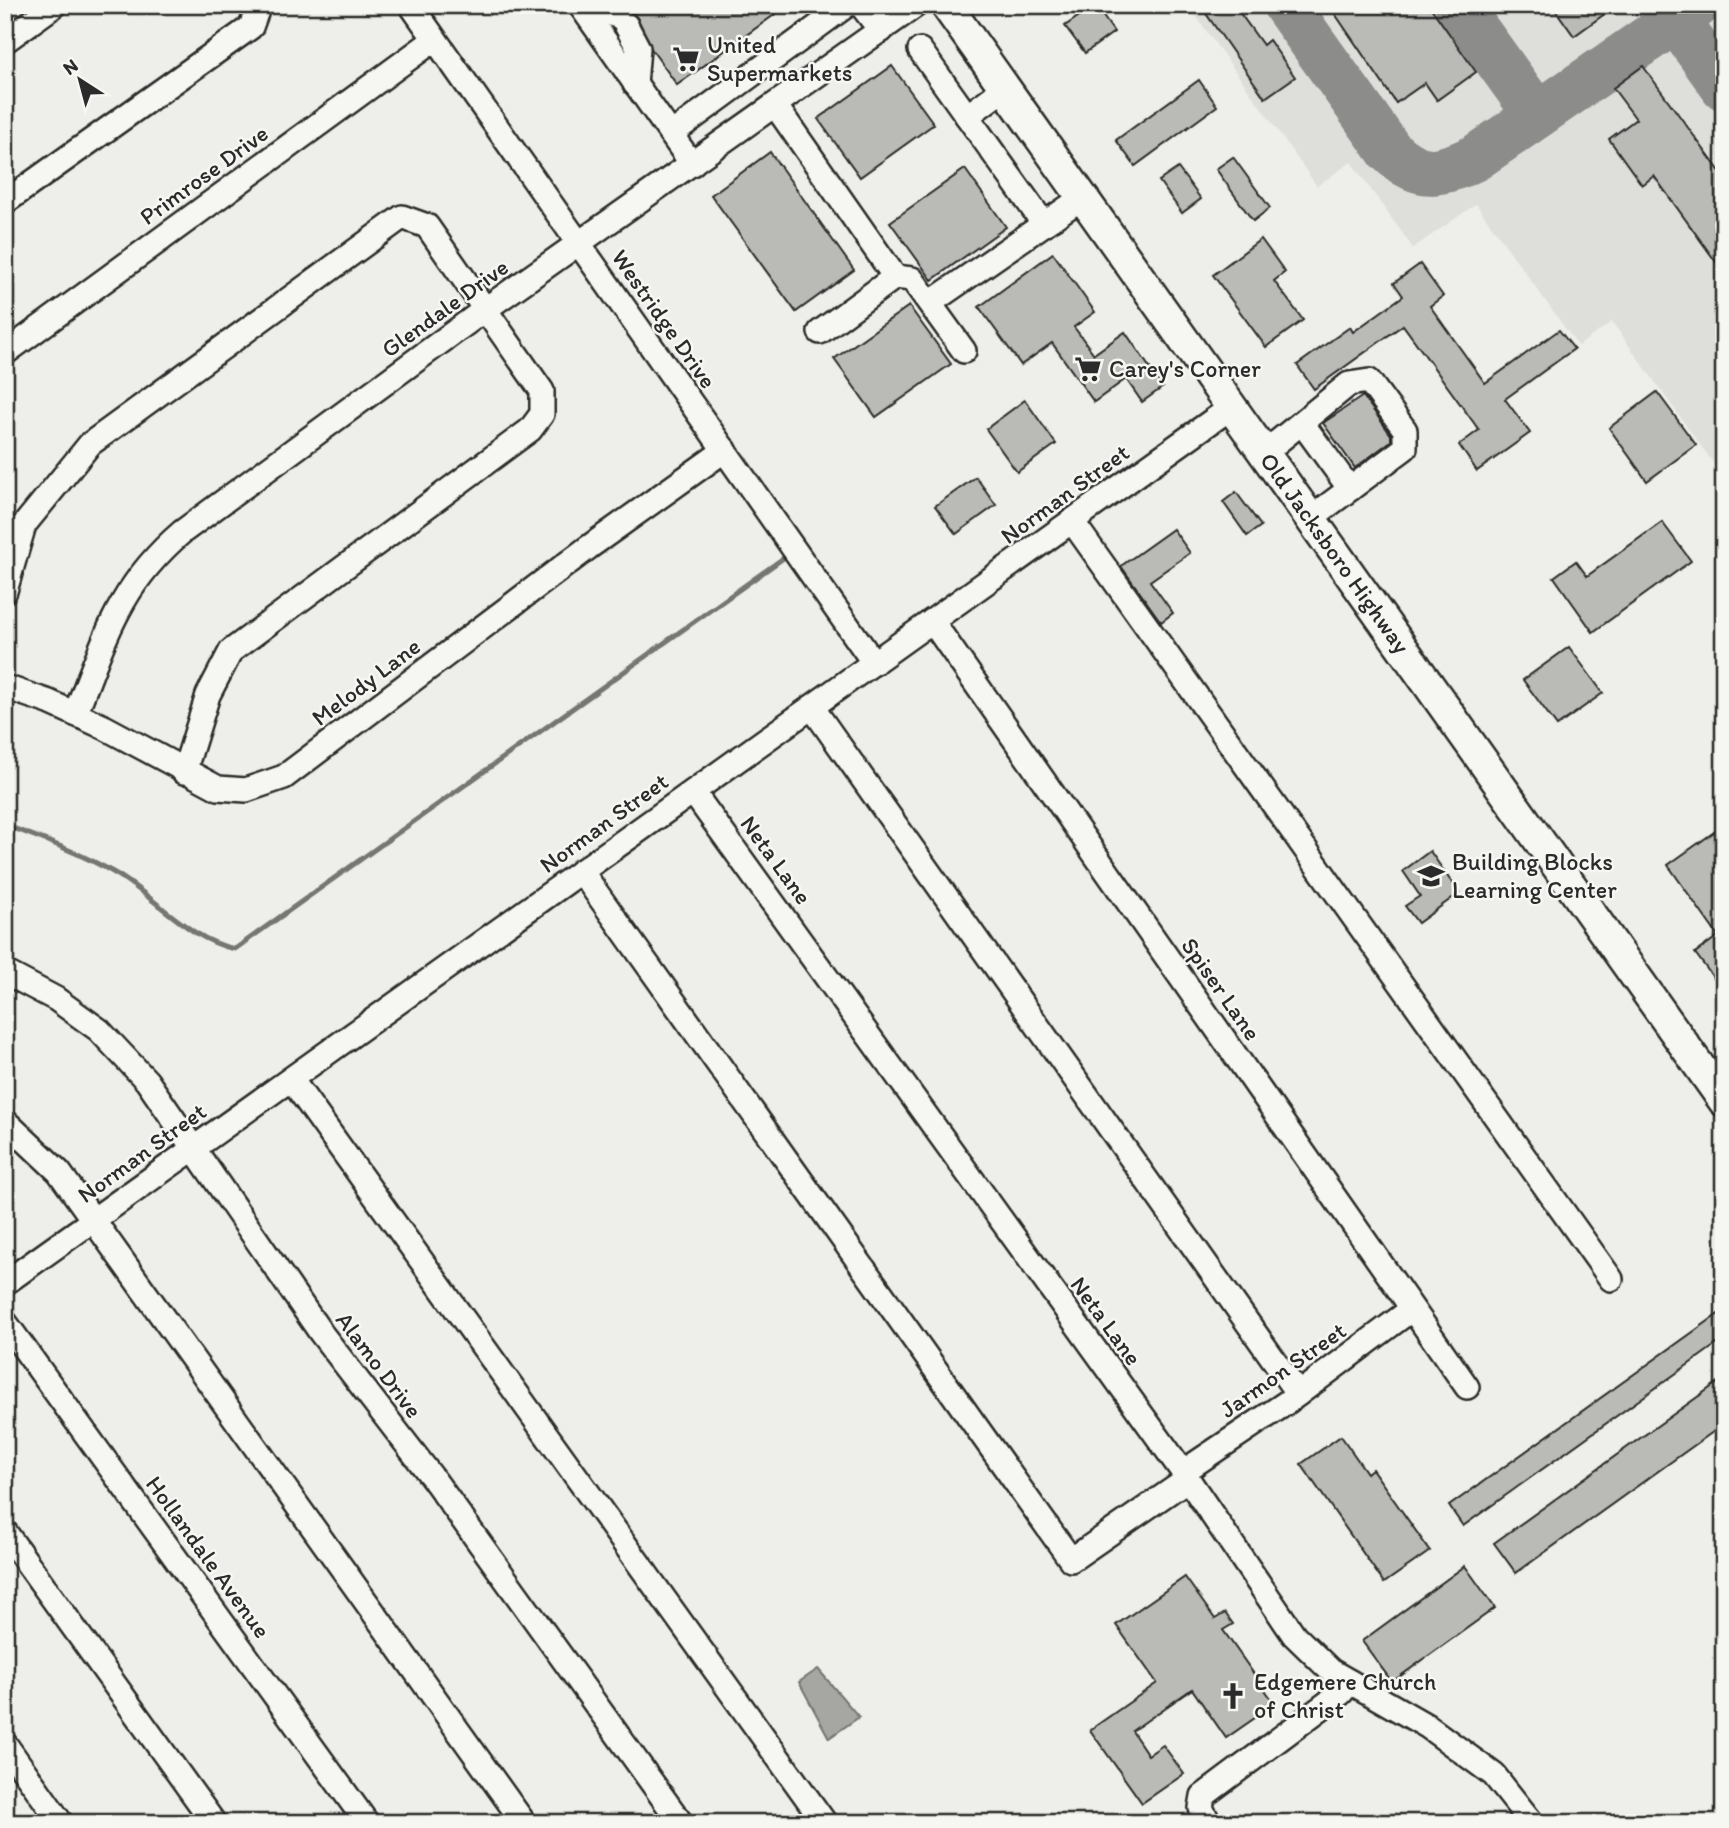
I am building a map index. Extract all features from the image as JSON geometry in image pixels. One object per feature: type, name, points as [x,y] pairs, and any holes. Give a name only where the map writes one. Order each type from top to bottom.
[{"type":"main road","name":"Old Jacksboro Highway","points":[[946,5],[1724,1101]]},
{"type":"street","points":[[5,41],[55,5]]},
{"type":"street","points":[[5,202],[251,27],[259,5]]},
{"type":"street","name":"Westridge Drive","points":[[411,5],[874,663]]},
{"type":"street","points":[[580,5],[622,20],[638,48],[635,84]]},
{"type":"street","points":[[580,5],[692,164]]},
{"type":"street","points":[[671,134],[847,5]]},
{"type":"street","points":[[861,5],[881,31]]},
{"type":"street","name":"Glendale Drive","points":[[75,714],[124,596],[164,547],[487,308],[916,5]]},
{"type":"street","name":"Primrose Drive","points":[[5,353],[434,40]]},
{"type":"street","points":[[920,50],[1044,224]]},
{"type":"street","points":[[967,116],[1005,88]]},
{"type":"street","points":[[775,105],[895,276],[912,279],[964,351]]},
{"type":"street","points":[[930,303],[1083,197]]},
{"type":"street","points":[[5,591],[24,525],[90,444],[402,217],[427,226],[487,308],[542,391],[542,414],[530,430],[231,651],[208,695],[184,772]]},
{"type":"street","points":[[820,332],[895,276]]},
{"type":"street","points":[[1265,452],[1349,384],[1369,381],[1405,430],[1405,448],[1311,518]]},
{"type":"street","name":"Norman Street","points":[[5,1283],[1233,406]]},
{"type":"street","points":[[1302,422],[1350,489]]},
{"type":"street","name":"Melody Lane","points":[[5,687],[75,714],[218,788],[246,790],[284,777],[589,547],[725,450]]},
{"type":"street","points":[[1072,521],[1611,1279]]},
{"type":"street","name":"Spiser Lane","points":[[932,621],[1466,1387]]},
{"type":"street","points":[[811,707],[1298,1394]]},
{"type":"street","name":"Neta Lane","points":[[693,792],[1185,1475],[1294,1635],[1317,1661],[1427,1726],[1483,1767],[1510,1792],[1532,1823]]},
{"type":"street","name":"Jarmon Street","points":[[582,871],[1070,1560],[1412,1309]]},
{"type":"street","name":"Alamo Drive","points":[[5,972],[56,999],[123,1053],[154,1090],[321,1333],[435,1481],[681,1823]]},
{"type":"street","points":[[291,1079],[825,1823]]},
{"type":"street","points":[[5,1121],[59,1172],[524,1823]]},
{"type":"street","name":"Hollandale Avenue","points":[[5,1322],[368,1823]]},
{"type":"street","points":[[5,1532],[214,1823]]},
{"type":"street","points":[[1209,1823],[1200,1808],[1203,1796],[1341,1693],[1350,1682]]},
{"type":"street","points":[[5,1744],[61,1823]]},
{"type":"shaded area","points":[[1188,5],[1724,5],[1724,478],[1612,322],[1578,346],[1476,204],[1413,248],[1351,162],[1317,186]]},
{"type":"shaded area","points":[[818,1669],[859,1717],[829,1738],[799,1682]]},
{"type":"building","name":"United Supermarkets","points":[[626,5],[788,5],[677,85],[652,50],[638,19]]},
{"type":"building","points":[[1095,5],[1114,32],[1085,53],[1065,26]]},
{"type":"building","points":[[1200,5],[1234,5],[1263,45],[1269,40],[1295,77],[1265,98]]},
{"type":"building","points":[[1329,5],[1429,5],[1476,72],[1437,100],[1425,83],[1396,103]]},
{"type":"building","points":[[1552,5],[1617,5],[1574,36]]},
{"type":"building","points":[[892,66],[934,124],[860,177],[818,119]]},
{"type":"building","points":[[1643,66],[1724,177],[1724,273],[1654,176],[1642,185],[1609,139],[1636,119],[1613,88]]},
{"type":"building","points":[[1199,80],[1217,106],[1135,166],[1116,140]]},
{"type":"building","points":[[770,152],[854,270],[796,312],[711,195]]},
{"type":"building","points":[[1233,157],[1270,208],[1253,221],[1216,169]]},
{"type":"building","points":[[1178,168],[1201,199],[1182,213],[1159,181]]},
{"type":"building","points":[[965,169],[1006,227],[932,280],[890,222]]},
{"type":"building","points":[[1261,239],[1285,272],[1274,281],[1303,320],[1266,347],[1213,275]]},
{"type":"building","points":[[1053,253],[1095,312],[1074,327],[1094,354],[1125,332],[1163,387],[1142,402],[1126,379],[1094,402],[1052,343],[1021,365],[979,307]]},
{"type":"building","points":[[1420,264],[1443,296],[1430,306],[1485,383],[1559,330],[1574,349],[1505,399],[1530,433],[1477,471],[1459,445],[1479,430],[1403,325],[1314,389],[1297,365],[1350,327],[1353,332],[1403,296],[1394,283]]},
{"type":"building","points":[[909,306],[951,364],[876,417],[834,359]]},
{"type":"building","points":[[1657,392],[1696,445],[1647,481],[1609,428]]},
{"type":"building","points":[[1363,396],[1391,435],[1391,441],[1355,468],[1323,423]]},
{"type":"building","points":[[1025,400],[1056,444],[1017,472],[986,429]]},
{"type":"building","points":[[976,477],[996,505],[956,534],[935,506]]},
{"type":"building","points":[[1236,492],[1261,526],[1247,536],[1223,502]]},
{"type":"building","points":[[1662,522],[1691,561],[1593,632],[1554,577],[1576,561],[1587,576]]},
{"type":"building","points":[[1173,529],[1190,553],[1150,581],[1173,613],[1161,622],[1121,566]]},
{"type":"building","points":[[1569,647],[1603,693],[1557,726],[1523,680]]},
{"type":"building","points":[[1724,825],[1724,992],[1695,953],[1718,936],[1668,865]]},
{"type":"building","points":[[1430,851],[1459,893],[1418,923],[1405,906],[1420,896],[1403,871]]},
{"type":"building","points":[[1724,1310],[1724,1339],[1463,1526],[1449,1506]]},
{"type":"building","points":[[1724,1378],[1724,1424],[1516,1573],[1494,1543]]},
{"type":"building","points":[[1341,1436],[1367,1473],[1372,1469],[1430,1551],[1384,1583],[1301,1464]]},
{"type":"building","points":[[1465,1566],[1495,1608],[1392,1682],[1362,1641]]},
{"type":"building","name":"Edgemere Church of Christ","points":[[1185,1577],[1215,1619],[1225,1613],[1233,1624],[1223,1630],[1275,1704],[1226,1738],[1192,1689],[1132,1731],[1148,1755],[1163,1745],[1184,1774],[1142,1803],[1090,1730],[1157,1683],[1116,1625]]},
{"type":"waterway","points":[[5,825],[63,847],[105,867],[188,928],[235,949],[789,554]]},
{"type":"taxiway","points":[[1286,5],[1390,151],[1411,167],[1431,171],[1452,168],[1475,158],[1697,5]]},
{"type":"taxiway","points":[[1458,5],[1537,115]]},
{"type":"taxiway","points":[[1677,21],[1724,87]]},
{"type":"place","name":"United Supermarkets","points":[[686,59]]},
{"type":"place","name":"Carey's Corner","points":[[1088,369]]},
{"type":"place","name":"Building Blocks Learning Center","points":[[1431,876]]},
{"type":"place","name":"Edgemere Church of Christ","points":[[1233,1696]]}]
